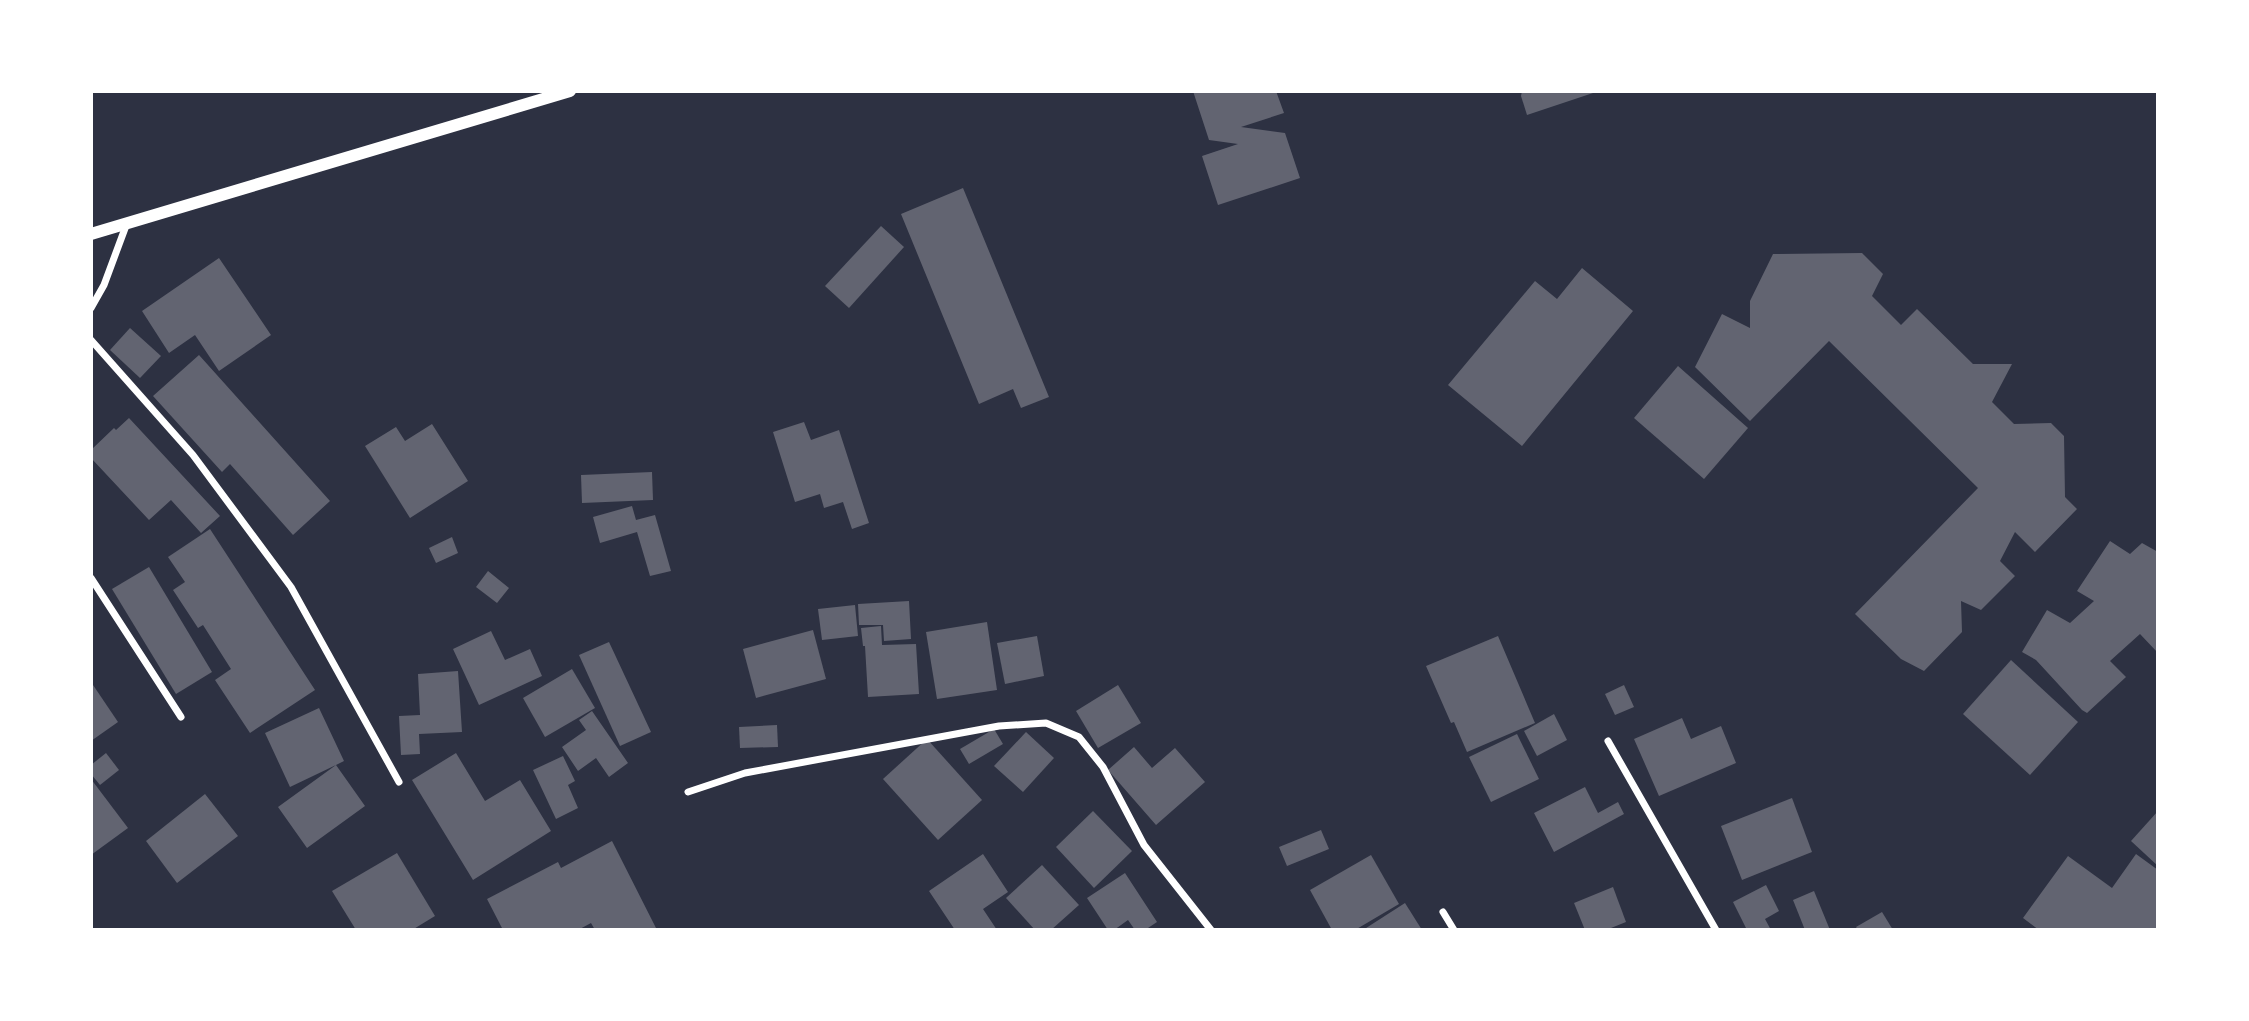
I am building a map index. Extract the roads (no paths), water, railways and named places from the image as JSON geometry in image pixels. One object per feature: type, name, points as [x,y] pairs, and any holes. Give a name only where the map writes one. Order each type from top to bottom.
[{"type":"street","points":[[91,234],[570,91]]},
{"type":"street","points":[[91,308],[104,285],[127,223]]},
{"type":"street","points":[[91,340],[192,455],[291,587],[399,782]]},
{"type":"street","points":[[91,578],[181,717]]},
{"type":"street","points":[[688,792],[745,773],[999,726],[1045,723],[1079,737],[1102,767],[1144,845],[1211,930]]},
{"type":"street","points":[[1608,741],[1716,930]]},
{"type":"street","points":[[1443,912],[1454,930]]}]
